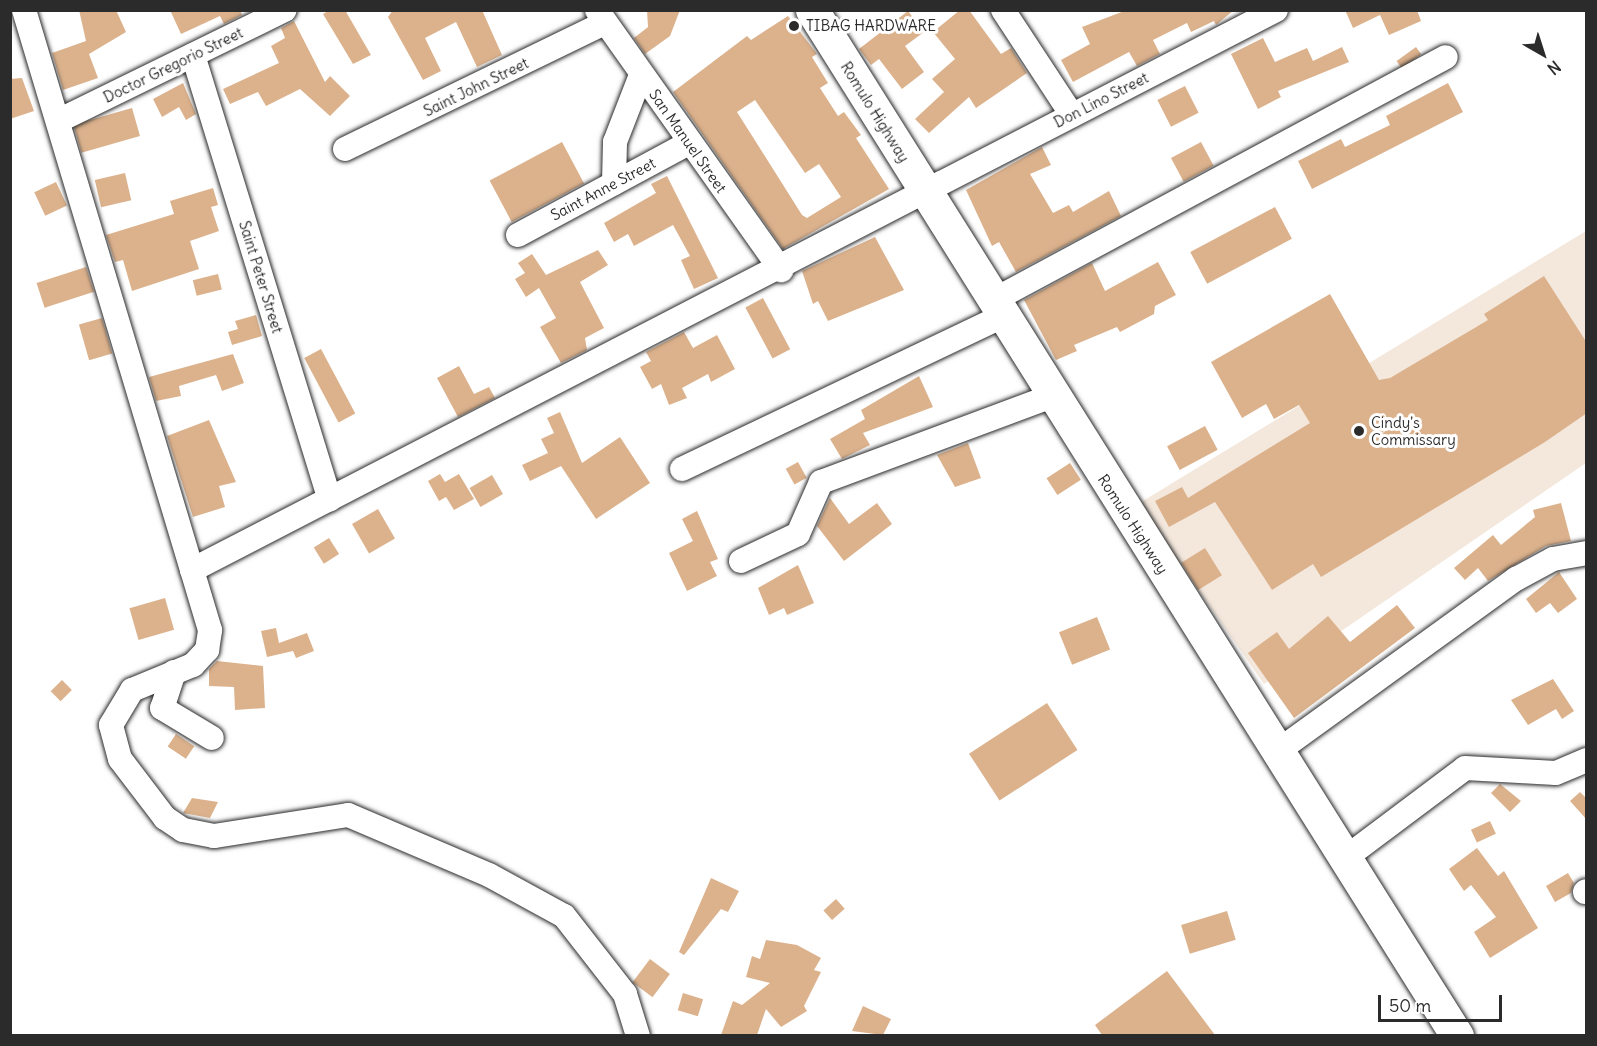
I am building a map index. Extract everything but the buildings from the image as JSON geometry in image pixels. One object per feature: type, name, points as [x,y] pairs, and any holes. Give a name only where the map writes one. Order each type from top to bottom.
[{"type":"highway","name":"Romulo Highway","points":[[812,10],[996,309],[1457,1035]]},
{"type":"street","points":[[24,10],[60,120],[192,570],[211,643],[201,658],[132,690],[111,725],[120,759],[173,824],[197,834],[235,835],[348,815],[489,875],[564,916],[625,994],[638,1035]]},
{"type":"street","name":"Doctor Gregorio Street","points":[[60,120],[285,10]]},
{"type":"street","points":[[1004,10],[1072,115]]},
{"type":"street","name":"Don Lino Street","points":[[192,570],[781,270],[1072,115],[1276,10]]},
{"type":"street","name":"San Manuel Street","points":[[601,17],[781,270]]},
{"type":"street","name":"Saint John Street","points":[[345,149],[601,17]]},
{"type":"street","name":"Saint Peter Street","points":[[193,55],[330,499]]},
{"type":"street","points":[[682,469],[996,309],[1446,57]]},
{"type":"street","points":[[614,183],[615,142],[641,75]]},
{"type":"street","name":"Saint Anne Street","points":[[518,235],[689,143]]},
{"type":"street","points":[[741,561],[798,534],[821,482],[1052,396]]},
{"type":"street","points":[[1278,751],[1515,579],[1553,559],[1587,553]]},
{"type":"street","points":[[174,672],[162,708],[212,738]]},
{"type":"street","points":[[1344,859],[1465,768],[1556,773],[1587,760]]},
{"type":"shaded area","points":[[1586,231],[1586,463],[1264,684],[1138,504]]},
{"type":"place","name":"TIBAG HARDWARE","points":[[794,26]]},
{"type":"place","name":"Cindy's Commissary","points":[[1359,431]]}]
